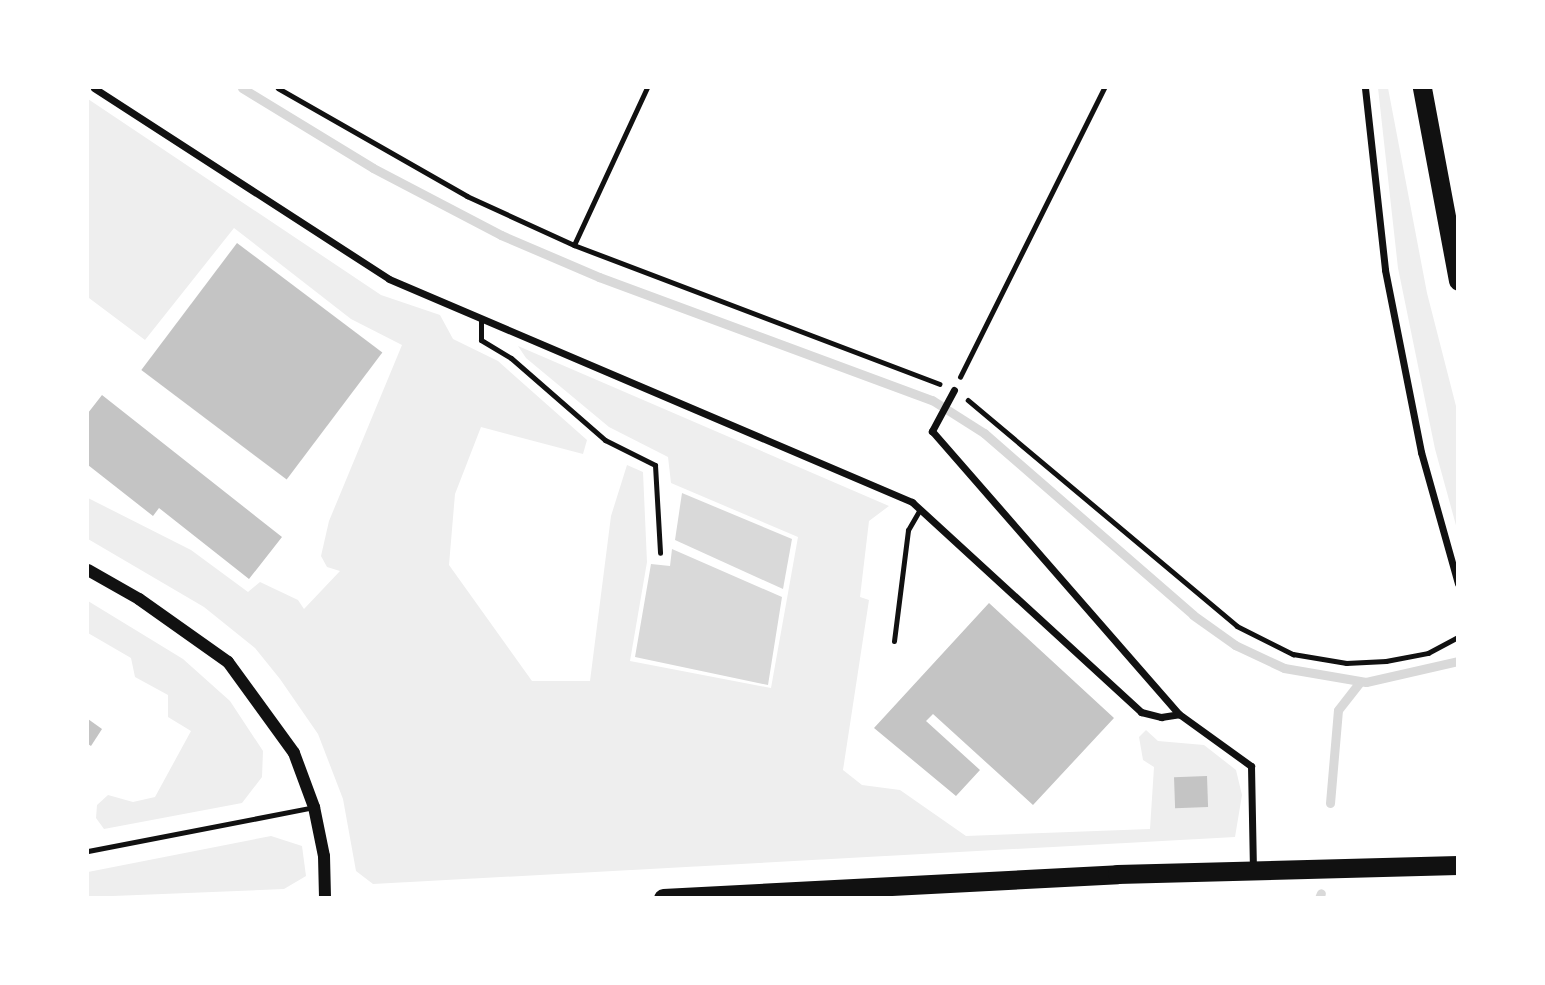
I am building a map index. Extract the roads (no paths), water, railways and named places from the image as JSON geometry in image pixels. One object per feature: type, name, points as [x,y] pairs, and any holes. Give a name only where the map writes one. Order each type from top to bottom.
[{"type":"highway","points":[[1422,88],[1458,281]]},
{"type":"highway","points":[[663,898],[1253,871],[1458,865]]},
{"type":"street","points":[[94,88],[389,279],[920,509],[1141,712],[1161,718],[1179,714]]},
{"type":"street","points":[[1364,88],[1385,270],[1421,452],[1458,584]]},
{"type":"street","points":[[954,390],[932,431],[978,487],[1179,714],[1251,766],[1253,871]]},
{"type":"street","points":[[88,570],[139,598],[228,662],[294,753],[314,807],[324,856],[325,898]]},
{"type":"lane","points":[[481,320],[481,340],[511,358],[605,440],[655,465],[660,553]]},
{"type":"lane","points":[[894,641],[908,530],[920,509]]},
{"type":"lane","points":[[88,851],[314,807]]},
{"type":"waterway","points":[[242,88],[373,168],[501,235],[599,277],[932,400],[984,433],[1193,615],[1235,645],[1284,668],[1366,682],[1458,661]]},
{"type":"waterway","points":[[1330,803],[1338,710],[1360,682]]},
{"type":"waterway","points":[[1319,898],[1321,893]]}]
